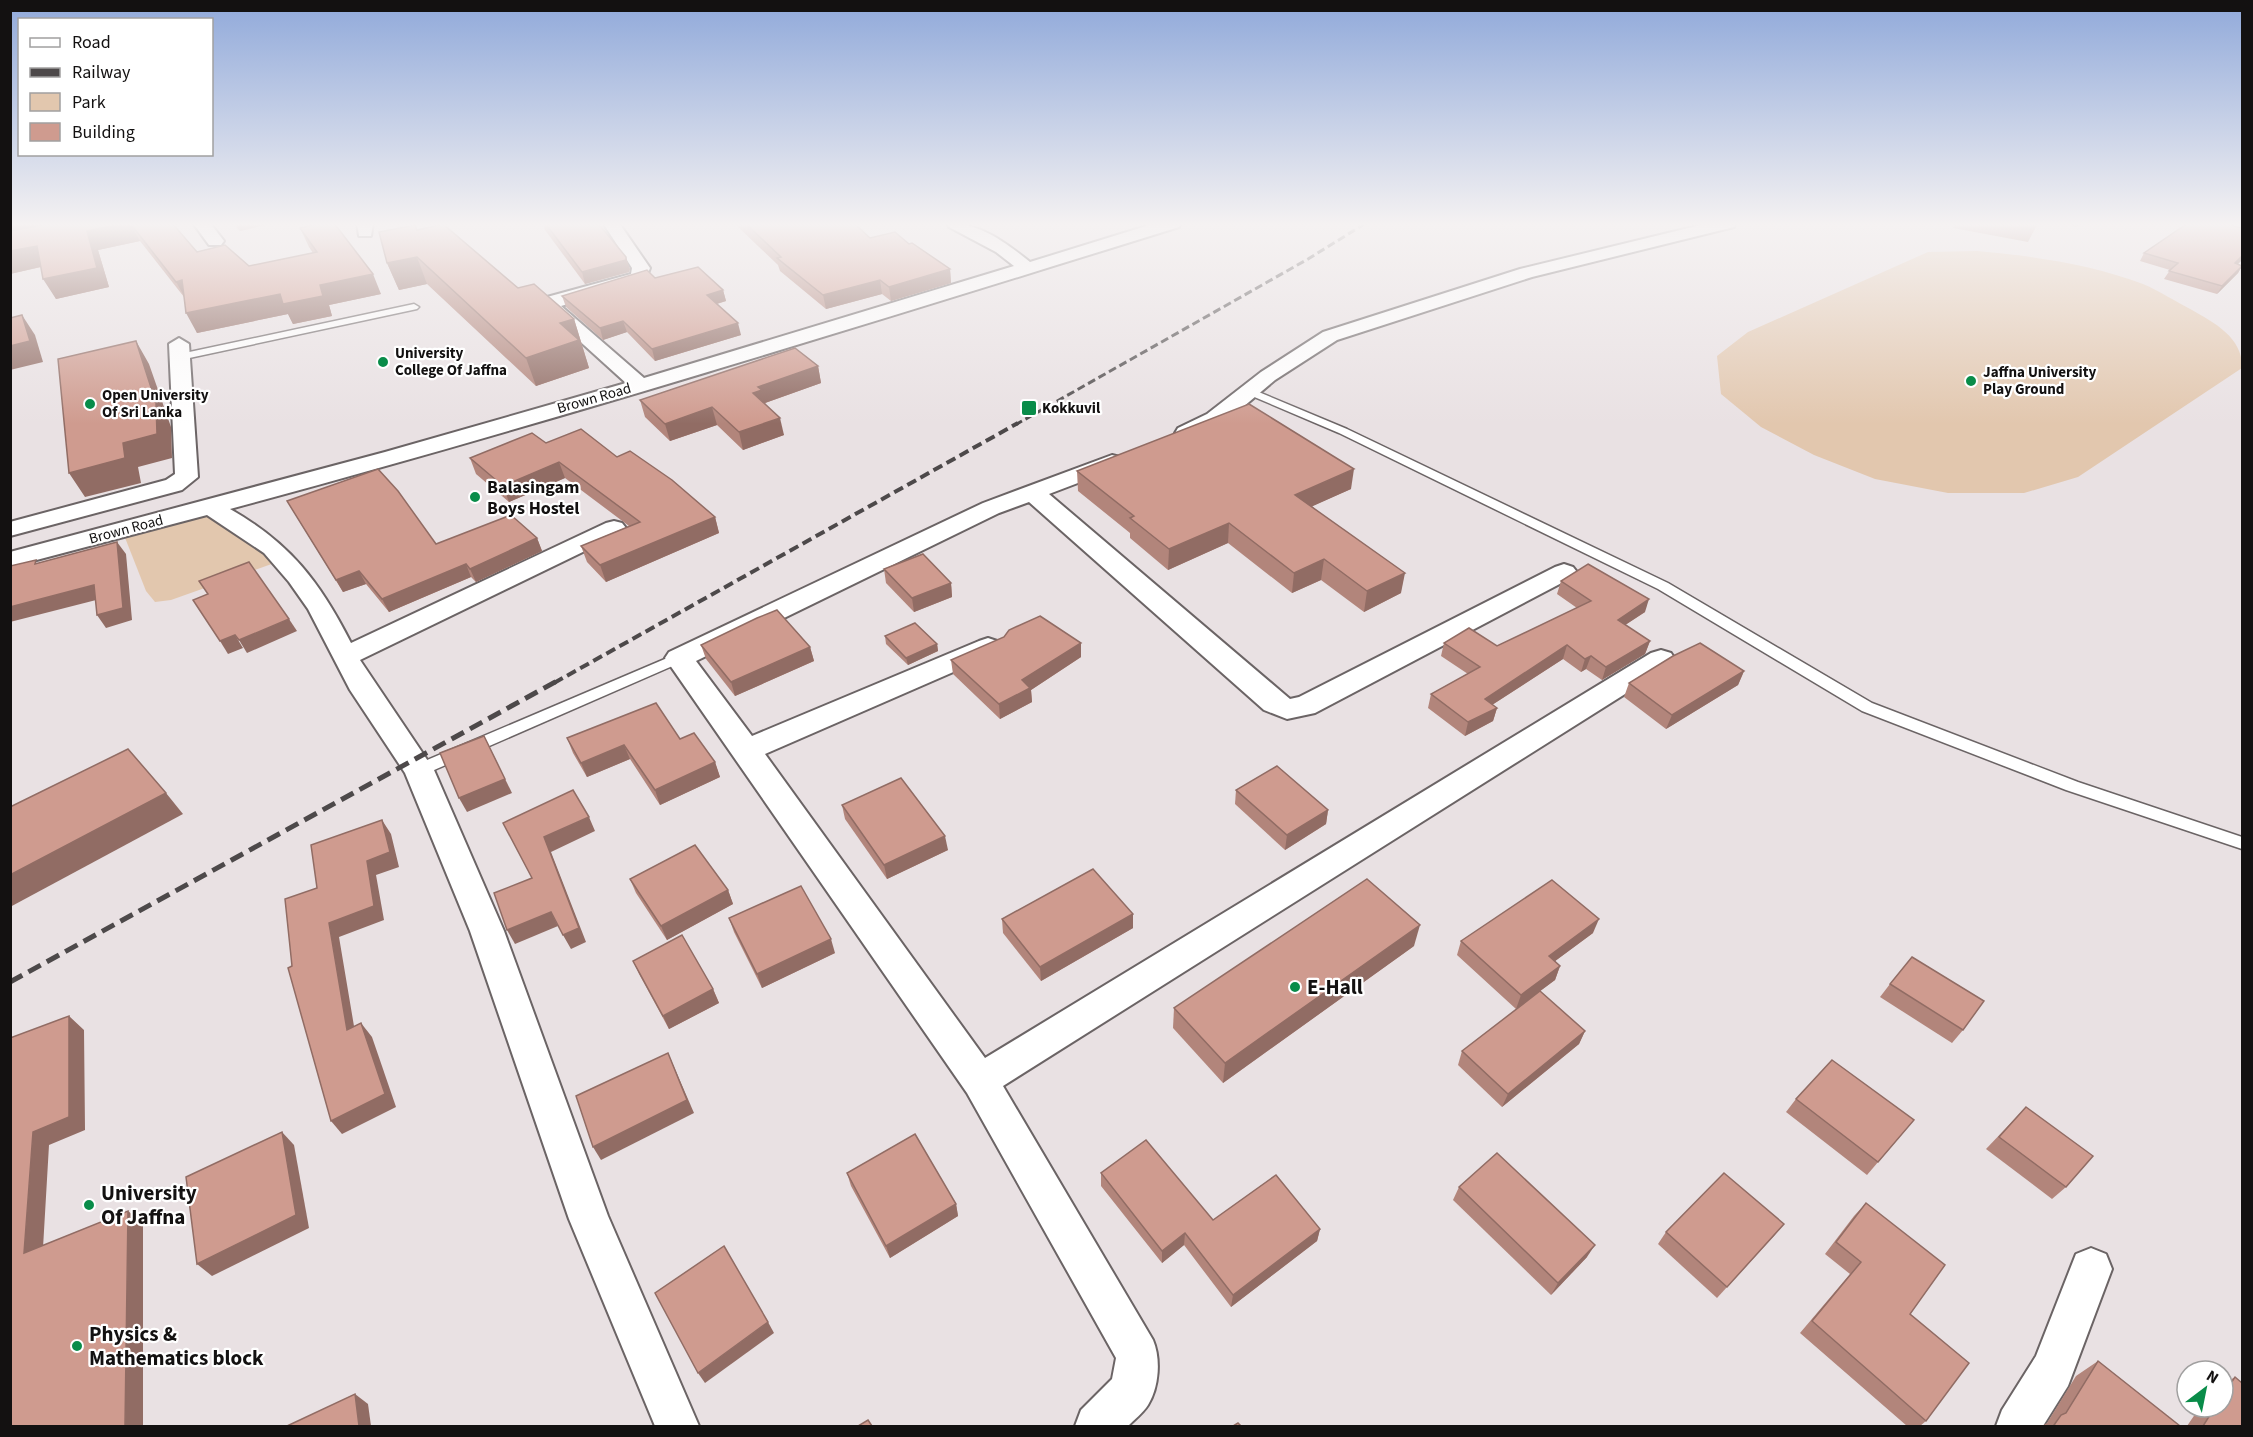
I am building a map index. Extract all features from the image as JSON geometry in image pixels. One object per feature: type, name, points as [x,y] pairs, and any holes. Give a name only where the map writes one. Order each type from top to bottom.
[{"type":"street","points":[[593,290],[554,301],[551,307],[640,385]]},
{"type":"street","name":"Brown Road","points":[[10,560],[281,488],[640,385],[954,290]]},
{"type":"street","points":[[1167,441],[1215,419],[1249,391],[1330,336],[1473,290]]},
{"type":"street","points":[[10,529],[174,485],[187,477],[180,350]]},
{"type":"street","points":[[1097,1426],[1132,1390],[1138,1355],[980,1081],[747,750],[679,658],[991,508],[1136,453]]},
{"type":"street","points":[[1031,491],[1274,703],[1287,709],[1305,706],[1564,572]]},
{"type":"street","points":[[209,506],[273,548],[320,608],[344,657],[419,770],[487,931],[589,1218],[677,1426]]},
{"type":"street","points":[[344,657],[614,528]]},
{"type":"street","points":[[747,750],[995,643]]},
{"type":"street","points":[[980,1081],[1661,658]]},
{"type":"street","points":[[2018,1426],[2052,1370],[2091,1269]]},
{"type":"lane","points":[[180,350],[414,307]]},
{"type":"lane","points":[[1249,391],[1343,431],[1663,586],[1867,707],[2072,786],[2242,843]]},
{"type":"lane","points":[[419,770],[679,658]]},
{"type":"green space","name":"Jaffna University Play Ground","points":[[1842,290],[2156,290],[2201,315],[2226,333],[2238,348],[2242,368],[2078,477],[2024,493],[1948,493],[1875,479],[1814,455],[1761,427],[1721,394],[1717,356],[1748,332]]},
{"type":"green space","points":[[209,506],[283,560],[171,600],[155,602],[146,591],[122,530]]},
{"type":"building","points":[[183,290],[321,290],[323,296],[283,304],[280,294],[186,313]]},
{"type":"building","points":[[453,290],[541,290],[574,319],[560,323],[579,340],[526,358]]},
{"type":"building","points":[[581,290],[723,290],[707,295],[738,323],[652,349],[623,321],[600,328],[562,296]]},
{"type":"building","points":[[817,290],[842,290],[823,295]]},
{"type":"building","points":[[22,315],[30,341],[10,346],[10,318]]},
{"type":"building","points":[[136,341],[156,403],[157,434],[123,443],[125,458],[69,473],[58,359]]},
{"type":"building","points":[[795,348],[818,366],[758,387],[762,390],[753,393],[780,418],[739,432],[712,407],[665,424],[640,400]]},
{"type":"building","points":[[1249,404],[1354,469],[1295,495],[1405,573],[1367,591],[1324,559],[1294,573],[1229,523],[1169,549],[1130,518],[1134,516],[1077,471]]},
{"type":"building","points":[[581,429],[617,457],[630,451],[672,480],[715,517],[600,565],[581,546],[640,522],[559,462],[503,486],[470,458],[532,433],[546,443]]},
{"type":"building","points":[[378,469],[398,491],[436,544],[511,515],[537,538],[470,569],[466,564],[382,599],[359,571],[336,580],[287,501]]},
{"type":"building","points":[[117,542],[123,608],[97,615],[94,585],[10,607],[10,566],[36,560],[35,564]]},
{"type":"building","points":[[923,554],[951,583],[912,598],[884,569]]},
{"type":"building","points":[[249,562],[289,619],[239,640],[235,635],[220,641],[193,600],[208,594],[199,581]]},
{"type":"building","points":[[1588,564],[1649,599],[1618,620],[1650,641],[1606,667],[1591,656],[1585,659],[1567,645],[1485,699],[1497,708],[1468,722],[1431,694],[1480,667],[1444,643],[1469,628],[1497,646],[1591,601],[1561,581]]},
{"type":"building","points":[[777,610],[810,647],[731,682],[701,645]]},
{"type":"building","points":[[1040,616],[1081,643],[1022,680],[1030,688],[999,704],[951,660],[1004,637],[1009,630]]},
{"type":"building","points":[[915,623],[937,644],[906,658],[885,636]]},
{"type":"building","points":[[1700,643],[1744,671],[1672,715],[1629,683],[1673,656]]},
{"type":"building","points":[[656,703],[680,739],[694,733],[715,762],[655,790],[624,745],[581,763],[567,738]]},
{"type":"building","points":[[484,736],[505,779],[459,798],[440,753]]},
{"type":"building","points":[[128,749],[166,793],[10,875],[10,807]]},
{"type":"building","points":[[1277,766],[1328,810],[1287,835],[1236,790]]},
{"type":"building","points":[[901,778],[945,836],[884,865],[842,805]]},
{"type":"building","points":[[573,790],[589,817],[544,837],[579,928],[563,935],[551,912],[507,930],[494,893],[532,878],[503,823]]},
{"type":"building","points":[[382,820],[390,852],[367,861],[374,906],[329,923],[347,1030],[361,1023],[385,1094],[331,1121],[288,968],[292,966],[285,899],[317,888],[311,845]]},
{"type":"building","points":[[695,845],[728,890],[661,926],[630,879]]},
{"type":"building","points":[[1093,869],[1133,914],[1040,967],[1002,919]]},
{"type":"building","name":"E-Hall","points":[[1367,879],[1420,925],[1225,1063],[1174,1008]]},
{"type":"building","points":[[1552,880],[1599,919],[1549,956],[1560,966],[1521,995],[1461,941]]},
{"type":"building","points":[[801,886],[831,939],[757,974],[729,918]]},
{"type":"building","points":[[682,935],[713,989],[663,1016],[633,961]]},
{"type":"building","points":[[1912,957],[1984,1001],[1963,1030],[1890,984]]},
{"type":"building","points":[[1540,991],[1585,1031],[1508,1094],[1462,1051]]},
{"type":"building","name":"Physics & Mathematics block","points":[[69,1016],[69,1117],[33,1132],[24,1253],[128,1211],[125,1426],[10,1426],[10,1038]]},
{"type":"building","points":[[668,1053],[687,1100],[593,1147],[576,1096]]},
{"type":"building","points":[[1832,1060],[1914,1120],[1878,1162],[1796,1099]]},
{"type":"building","points":[[2026,1107],[2093,1156],[2066,1187],[1999,1137]]},
{"type":"building","points":[[282,1132],[296,1215],[197,1264],[186,1177]]},
{"type":"building","points":[[915,1134],[956,1204],[886,1246],[847,1173]]},
{"type":"building","points":[[1146,1140],[1213,1220],[1276,1175],[1320,1229],[1233,1295],[1185,1233],[1162,1251],[1101,1173]]},
{"type":"building","points":[[1497,1153],[1595,1245],[1558,1283],[1459,1187]]},
{"type":"building","points":[[1724,1173],[1784,1224],[1727,1287],[1666,1232]]},
{"type":"building","points":[[1866,1203],[1945,1265],[1910,1314],[1969,1363],[1926,1421],[1812,1321],[1861,1262],[1836,1242]]},
{"type":"building","points":[[724,1246],[768,1322],[698,1373],[655,1293]]},
{"type":"building","points":[[2098,1361],[2180,1426],[2054,1425],[2061,1415],[2066,1413]]},
{"type":"building","points":[[2235,1377],[2242,1383],[2242,1426],[2203,1426],[2207,1419],[2235,1419]]},
{"type":"building","points":[[355,1394],[359,1426],[287,1426]]},
{"type":"building","points":[[868,1420],[872,1426],[858,1426]]},
{"type":"railway","points":[[1015,425],[1253,290]]},
{"type":"railway","points":[[554,683],[1018,423]]},
{"type":"railway","points":[[10,982],[557,681]]},
{"type":"place","name":"University College Of Jaffna","points":[[383,362]]},
{"type":"place","name":"Jaffna University Play Ground","points":[[1971,381]]},
{"type":"place","name":"Open University Of Sri Lanka","points":[[90,404]]},
{"type":"place","name":"Kokkuvil","points":[[1029,408]]},
{"type":"place","name":"Balasingam Boys Hostel","points":[[475,497]]},
{"type":"place","name":"E-Hall","points":[[1295,987]]},
{"type":"place","name":"University Of Jaffna","points":[[89,1205]]},
{"type":"place","name":"Physics & Mathematics block","points":[[77,1346]]}]
